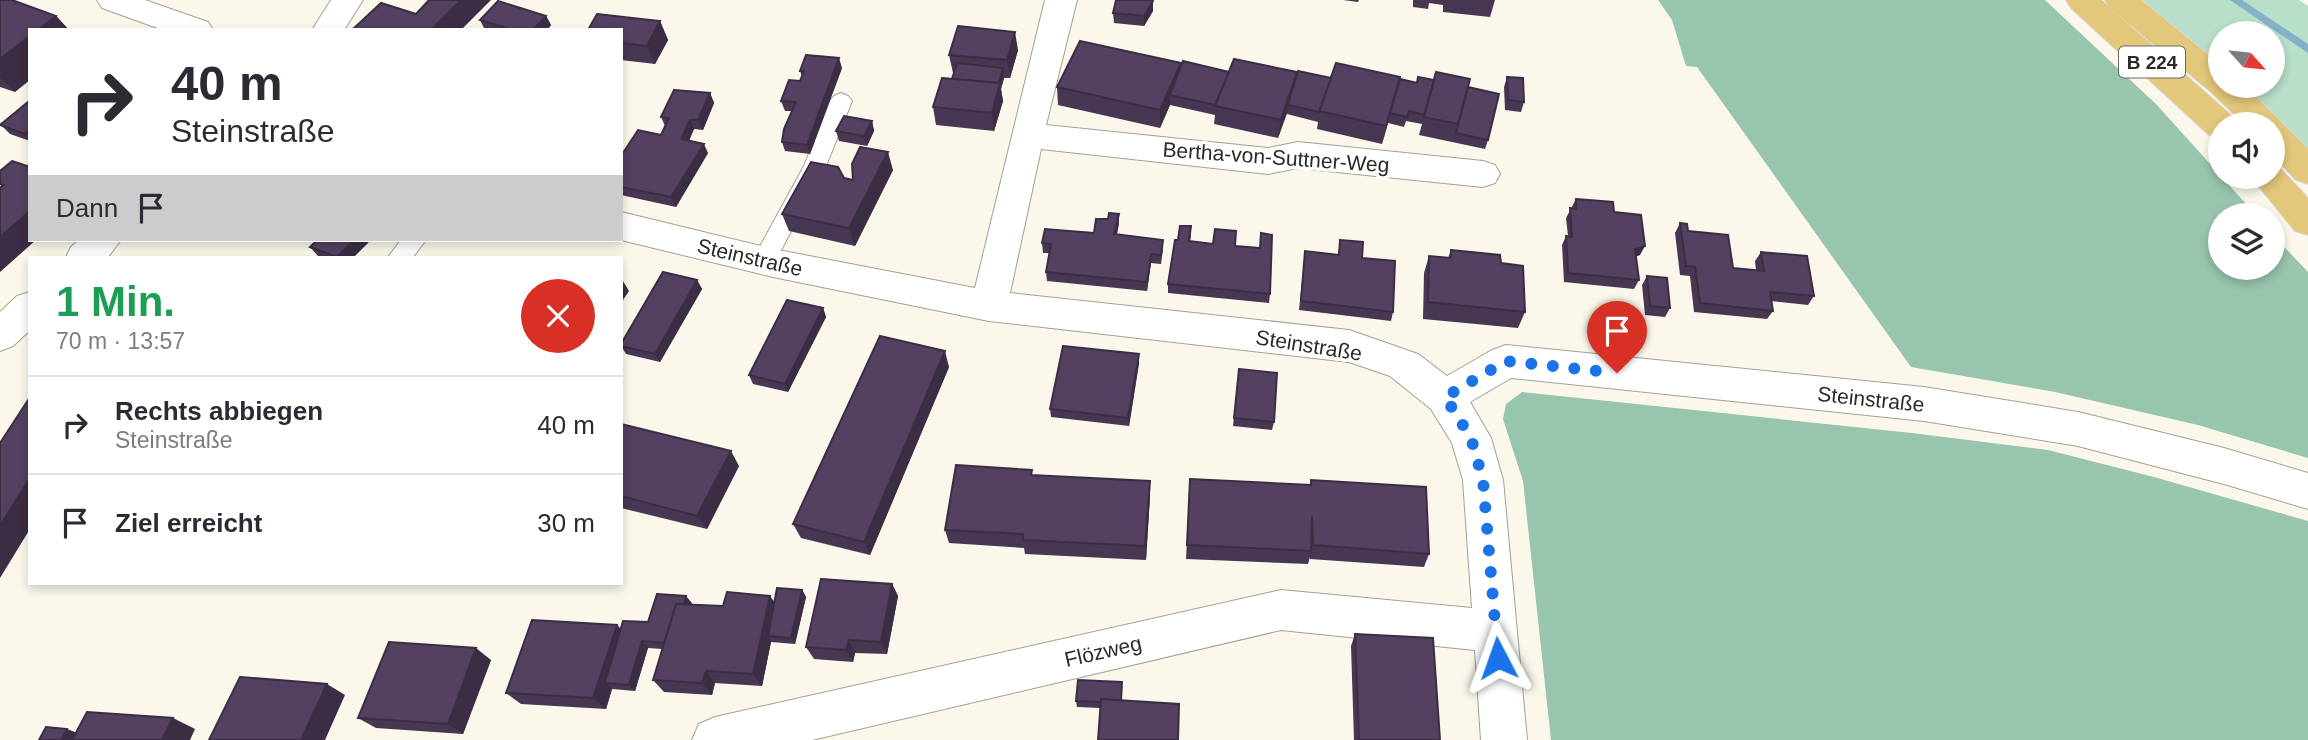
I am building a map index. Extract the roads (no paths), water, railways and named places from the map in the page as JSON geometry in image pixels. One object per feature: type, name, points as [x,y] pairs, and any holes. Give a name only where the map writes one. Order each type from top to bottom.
[{"type":"main road","name":"B 224","points":[[2081,0],[2208,114]]},
{"type":"main road","name":"B 224","points":[[2121,0],[2208,72]]},
{"type":"main road","name":"B 224","points":[[2237,98],[2251,112]]},
{"type":"main road","points":[[2285,147],[2308,172]]},
{"type":"main road","points":[[2278,189],[2308,221]]},
{"type":"street","points":[[113,0],[191,28]]},
{"type":"street","points":[[329,28],[347,0]]},
{"type":"street","points":[[989,306],[1027,135],[1061,0]]},
{"type":"street","name":"Bertha-von-Suttner-Weg","points":[[1027,135],[1268,161],[1298,155],[1483,174]]},
{"type":"street","name":"Steinstraße","points":[[623,226],[764,261],[989,306],[1349,346],[1404,365],[1445,397],[1506,361],[1924,404],[2078,429],[2224,466],[2308,491]]},
{"type":"street","points":[[85,256],[101,242]]},
{"type":"street","points":[[0,335],[28,309]]},
{"type":"street","points":[[1445,397],[1471,438],[1483,480],[1504,740]]},
{"type":"street","name":"Flözweg","points":[[715,740],[1281,610],[1496,631]]},
{"type":"lane","points":[[764,261],[815,166],[841,101]]},
{"type":"lane","points":[[400,256],[413,242]]},
{"type":"waterway","points":[[2235,0],[2308,49]]}]
